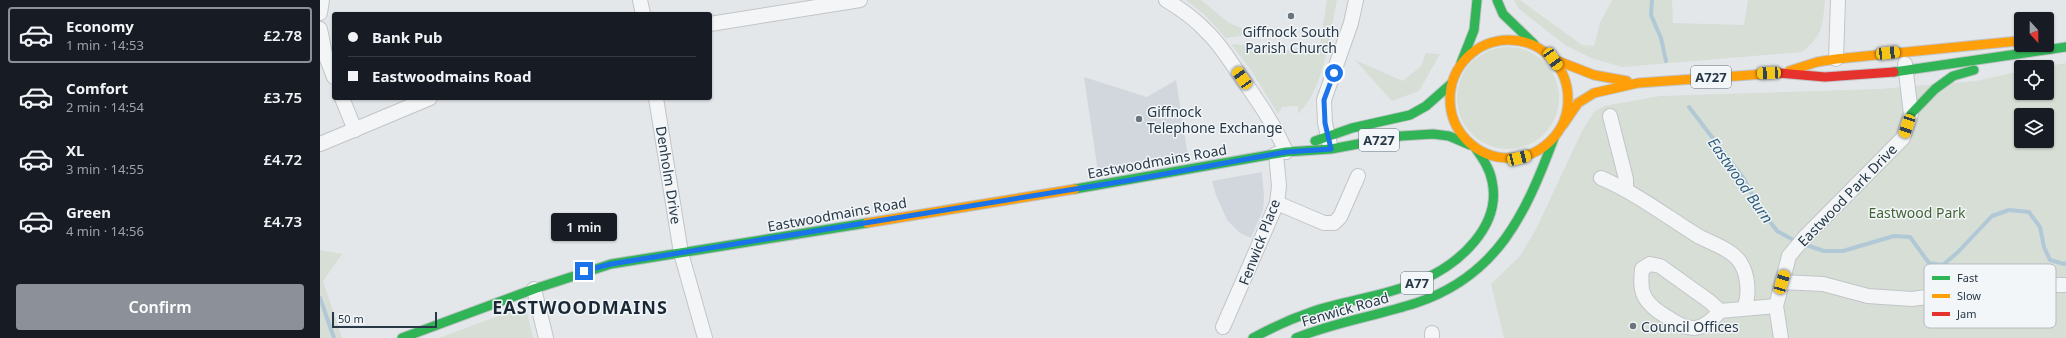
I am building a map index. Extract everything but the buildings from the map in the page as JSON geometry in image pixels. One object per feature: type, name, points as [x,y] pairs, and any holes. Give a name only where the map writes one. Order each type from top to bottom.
[{"type":"main road","points":[[1477,0],[1474,30],[1461,64],[1451,84],[1449,98],[1452,117],[1461,135],[1473,147],[1500,158],[1519,158],[1535,153],[1554,138],[1563,125],[1568,105],[1568,90],[1562,71],[1553,59],[1535,46],[1510,22],[1503,14],[1497,0]]},
{"type":"main road","points":[[1461,64],[1474,51],[1490,43],[1511,40],[1535,46]]},
{"type":"main road","name":"A727","points":[[1563,125],[1578,103],[1587,97],[1594,93],[1638,82],[1784,73],[1817,62],[1836,59],[2014,42]]},
{"type":"main road","points":[[2054,43],[2066,45]]},
{"type":"main road","points":[[2054,48],[2066,45]]},
{"type":"main road","points":[[1784,73],[1802,77],[1826,78],[1907,71],[2034,52]]},
{"type":"main road","points":[[1911,114],[1935,89],[1953,76],[2034,52]]},
{"type":"main road","name":"A727","points":[[1553,59],[1594,75],[1638,82]]},
{"type":"main road","name":"Eastwoodmains Road","points":[[402,338],[534,289],[611,264],[1131,180],[1281,153],[1330,142],[1410,115],[1426,106],[1451,84]]},
{"type":"main road","name":"Eastwoodmains Road","points":[[1281,153],[1330,142],[1422,134],[1449,136],[1473,147]]},
{"type":"main road","name":"Fenwick Road","points":[[1296,338],[1320,329],[1434,297],[1447,291],[1476,273],[1498,251],[1520,218],[1539,179],[1554,138]]},
{"type":"main road","name":"Fenwick Road","points":[[1253,338],[1274,327],[1301,316],[1422,281],[1461,257],[1476,241],[1488,221],[1494,197],[1491,177],[1473,147]]},
{"type":"street","points":[[320,13],[322,0]]},
{"type":"street","points":[[640,0],[643,12]]},
{"type":"street","points":[[712,24],[860,0]]},
{"type":"street","name":"Fenwick Place","points":[[1166,0],[1195,20],[1209,33],[1256,98],[1280,137],[1281,153],[1277,202],[1223,327]]},
{"type":"street","points":[[1330,142],[1325,123],[1324,100],[1351,23],[1356,0]]},
{"type":"street","points":[[1836,59],[1838,0]]},
{"type":"street","points":[[320,30],[325,54],[332,72]]},
{"type":"street","name":"Eastwood Park Drive","points":[[1781,338],[1776,306],[1789,256],[1804,238],[1903,138],[1911,114],[1907,71],[1903,52]]},
{"type":"street","points":[[343,100],[355,130]]},
{"type":"street","points":[[320,144],[425,100]]},
{"type":"street","name":"Denholm Drive","points":[[656,100],[681,253],[704,338]]},
{"type":"street","points":[[1610,116],[1626,179],[1626,189]]},
{"type":"street","points":[[1277,202],[1324,223],[1334,223],[1340,216],[1358,176]]},
{"type":"street","points":[[1601,178],[1626,189],[1664,215],[1734,255],[1744,271],[1748,298],[1744,308]]},
{"type":"street","points":[[1720,311],[1704,296],[1660,266],[1650,264],[1642,269],[1641,280],[1645,299],[1658,312],[1688,329],[1702,327],[1713,320],[1720,311],[1776,306]]},
{"type":"street","points":[[1782,282],[1823,284],[1868,296],[1912,299],[1924,297]]},
{"type":"street","points":[[534,289],[546,338]]},
{"type":"shaded area","points":[[1084,77],[1147,97],[1176,80],[1188,157],[1098,172]]},
{"type":"shaded area","points":[[1262,172],[1264,197],[1263,210],[1251,238],[1240,233],[1227,220],[1216,195],[1212,181]]},
{"type":"green space","points":[[1186,0],[1201,0],[1228,22],[1253,34],[1226,38],[1206,16]]},
{"type":"green space","points":[[1327,0],[1337,0],[1325,61],[1314,90],[1307,103],[1298,114],[1298,106],[1282,107],[1278,114],[1251,70],[1231,44],[1253,46],[1269,53],[1320,44]]},
{"type":"green space","points":[[1514,0],[1520,0],[1582,45],[1594,46],[1600,23],[1612,0],[1672,0],[1673,23],[1744,25],[1748,0],[1825,0],[1821,29],[1814,40],[1802,52],[1622,67],[1591,58],[1565,45],[1518,8]]},
{"type":"green space","points":[[1508,47],[1527,51],[1544,62],[1555,79],[1559,98],[1555,117],[1544,134],[1527,145],[1508,149],[1489,145],[1472,134],[1461,117],[1457,98],[1461,79],[1472,62],[1489,51]]},
{"type":"green space","points":[[1426,53],[1440,54],[1419,91],[1392,101],[1355,60],[1403,81],[1421,66]]},
{"type":"green space","name":"Eastwood Park","points":[[2066,63],[2066,338],[1504,338],[1491,284],[1520,256],[1537,227],[1582,131],[1594,112],[1604,106],[1660,96],[1879,89],[1976,81],[2014,73],[2014,100],[2054,100],[2054,65]]},
{"type":"green space","points":[[320,250],[342,254],[323,281],[342,338],[320,338]]},
{"type":"green space","points":[[522,307],[527,312],[533,338],[439,338]]},
{"type":"waterway","name":"Eastwood Burn","points":[[1652,0],[1651,15],[1661,38],[1666,61]]},
{"type":"waterway","name":"Eastwood Burn","points":[[1689,107],[1744,179],[1758,206],[1777,231],[1797,242]]},
{"type":"waterway","name":"Eastwood Burn","points":[[1944,264],[1958,252],[1992,216],[2009,210],[2029,212],[2040,227],[2044,247],[2050,260],[2064,264],[2066,263]]},
{"type":"waterway","name":"Eastwood Burn","points":[[1803,244],[1824,251],[1843,251],[1894,236],[1910,237],[1929,263],[1936,264]]},
{"type":"waterway","points":[[320,298],[334,338]]},
{"type":"traffic: fast","points":[[1461,63],[1474,30],[1477,0]]},
{"type":"traffic: fast","points":[[1497,0],[1503,14],[1534,44]]},
{"type":"traffic: fast","points":[[1894,72],[2066,47]]},
{"type":"traffic: fast","points":[[1911,114],[1935,89],[1953,76],[1974,70]]},
{"type":"traffic: fast","points":[[1315,141],[1352,128],[1410,115],[1426,106],[1451,84]]},
{"type":"traffic: fast","points":[[1075,189],[1286,152],[1331,149],[1401,136],[1433,134],[1449,136],[1470,145]]},
{"type":"traffic: fast","points":[[1296,338],[1341,323],[1416,303],[1444,291],[1468,276],[1488,259],[1520,216],[1532,192],[1554,138]]},
{"type":"traffic: fast","points":[[1253,338],[1283,323],[1314,311],[1383,294],[1410,285],[1436,273],[1463,254],[1484,228],[1490,213],[1493,198],[1490,172],[1476,149]]},
{"type":"traffic: fast","points":[[402,338],[534,289],[611,264],[867,223]]},
{"type":"traffic: slow","points":[[1509,40],[1532,44],[1551,57],[1564,76],[1568,99],[1564,122],[1551,141],[1532,154],[1509,158],[1486,154],[1467,141],[1454,122],[1450,99],[1454,76],[1467,57],[1486,44],[1509,40]]},
{"type":"traffic: slow","points":[[1789,71],[1817,62],[1836,59],[2014,41]]},
{"type":"traffic: slow","points":[[1553,59],[1594,75],[1627,81]]},
{"type":"traffic: slow","points":[[1563,125],[1578,103],[1594,93],[1638,83],[1779,73]]},
{"type":"traffic: slow","points":[[867,223],[1075,189]]},
{"type":"traffic: jam","points":[[1779,73],[1825,77],[1894,72]]},
{"type":"place","name":"Giffnock South Parish Church","points":[[1291,16]]},
{"type":"place","name":"Giffnock Telephone Exchange","points":[[1139,119]]},
{"type":"place","name":"Council Offices","points":[[1633,326]]},
{"type":"district","name":"EASTWOODMAINS","points":[[580,307]]},
{"type":"route","points":[[584,271],[611,264],[780,238],[1001,200],[1131,180],[1286,152],[1331,149],[1325,123],[1324,100],[1334,73]]}]
